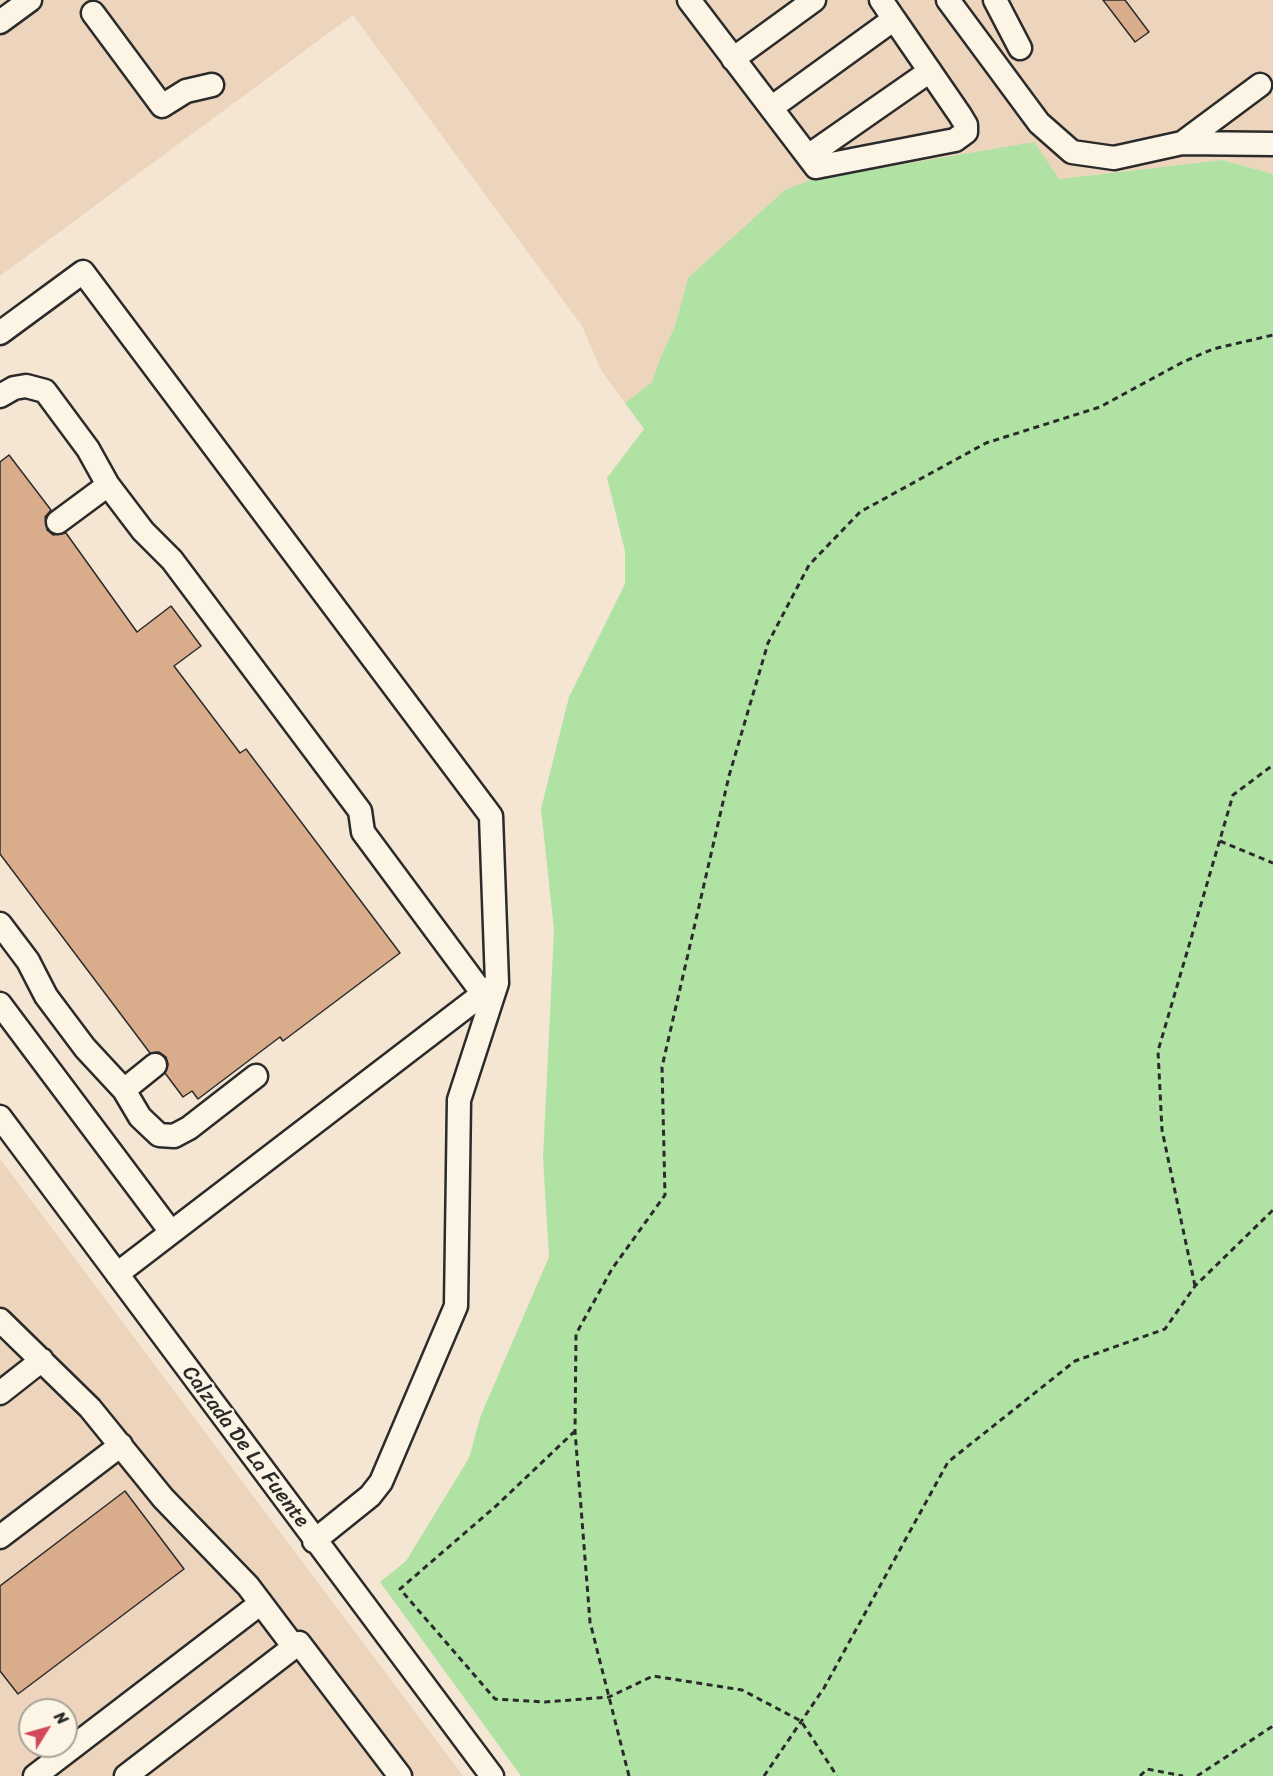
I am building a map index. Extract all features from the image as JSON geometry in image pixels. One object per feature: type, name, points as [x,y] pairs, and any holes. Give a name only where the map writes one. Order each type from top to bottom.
[{"type":"street","points":[[0,22],[30,0]]},
{"type":"street","points":[[733,59],[814,0]]},
{"type":"street","points":[[692,1],[733,59],[816,167],[955,140],[966,132],[966,125],[881,0]]},
{"type":"street","points":[[948,0],[1039,123],[1072,152],[1114,158],[1182,143],[1273,144]]},
{"type":"street","points":[[995,0],[1020,48]]},
{"type":"street","points":[[93,13],[162,106],[186,91],[212,85]]},
{"type":"street","points":[[771,108],[894,19]]},
{"type":"street","points":[[808,156],[930,71]]},
{"type":"street","points":[[1182,143],[1260,85]]},
{"type":"street","points":[[0,333],[83,272],[490,816],[490,989],[459,1100],[456,1306],[381,1482],[370,1496],[314,1541]]},
{"type":"street","points":[[0,396],[14,388],[26,386],[45,391],[88,449],[108,485],[143,531],[172,560],[360,811],[363,832],[490,989]]},
{"type":"street","points":[[58,522],[108,485]]},
{"type":"street","points":[[0,924],[28,961],[46,996],[85,1048],[124,1090],[140,1117],[159,1135],[174,1136],[189,1128],[256,1076]]},
{"type":"street","points":[[117,1274],[490,989]]},
{"type":"street","points":[[0,1004],[171,1232]]},
{"type":"street","points":[[124,1090],[155,1065]]},
{"type":"street","name":"Calzada De La Fuente","points":[[0,1117],[314,1541],[492,1776]]},
{"type":"street","points":[[0,1320],[90,1408],[163,1498],[225,1560],[288,1640]]},
{"type":"street","points":[[0,1393],[42,1360]]},
{"type":"street","points":[[0,1537],[121,1446]]},
{"type":"street","points":[[35,1776],[261,1604]]},
{"type":"street","points":[[126,1776],[299,1643],[400,1776]]},
{"type":"path","points":[[629,1776],[590,1622],[575,1431],[576,1334],[612,1269],[665,1195],[662,1067],[723,799],[768,644],[809,565],[860,512],[986,443],[1100,407],[1182,362],[1213,349],[1273,335]]},
{"type":"path","points":[[1195,1286],[1162,1130],[1158,1051],[1233,795],[1273,765]]},
{"type":"path","points":[[1220,841],[1273,863]]},
{"type":"path","points":[[764,1776],[824,1688],[948,1462],[1075,1361],[1165,1329],[1195,1286],[1273,1210]]},
{"type":"path","points":[[575,1431],[496,1506],[400,1589],[495,1699],[544,1702],[609,1697],[653,1676],[742,1690],[801,1721],[837,1776]]},
{"type":"path","points":[[1197,1776],[1273,1726]]},
{"type":"path","points":[[1140,1776],[1147,1769],[1183,1776]]},
{"type":"shaded area","points":[[0,0],[1273,0],[1273,174],[1222,160],[1059,179],[688,278],[675,326],[652,382],[625,403],[601,370],[582,326],[353,15],[0,276]]},
{"type":"shaded area","points":[[0,1159],[463,1776],[0,1776]]},
{"type":"green space","points":[[1034,142],[1059,179],[1222,160],[1273,174],[1273,1776],[521,1776],[380,1582],[406,1561],[469,1458],[481,1415],[549,1257],[543,1158],[554,930],[541,809],[569,697],[625,584],[625,551],[607,478],[644,429],[625,403],[652,382],[675,326],[688,278],[785,190],[811,180]]},
{"type":"building","points":[[1103,0],[1125,0],[1149,32],[1135,42]]},
{"type":"building","points":[[9,455],[51,510],[45,517],[47,530],[53,535],[66,533],[137,632],[171,606],[201,646],[174,666],[240,753],[246,749],[400,953],[283,1041],[280,1037],[198,1099],[192,1091],[183,1097],[165,1073],[168,1064],[166,1057],[159,1052],[150,1053],[0,854],[0,462]]},
{"type":"building","points":[[125,1491],[184,1569],[18,1694],[0,1671],[0,1586]]}]
